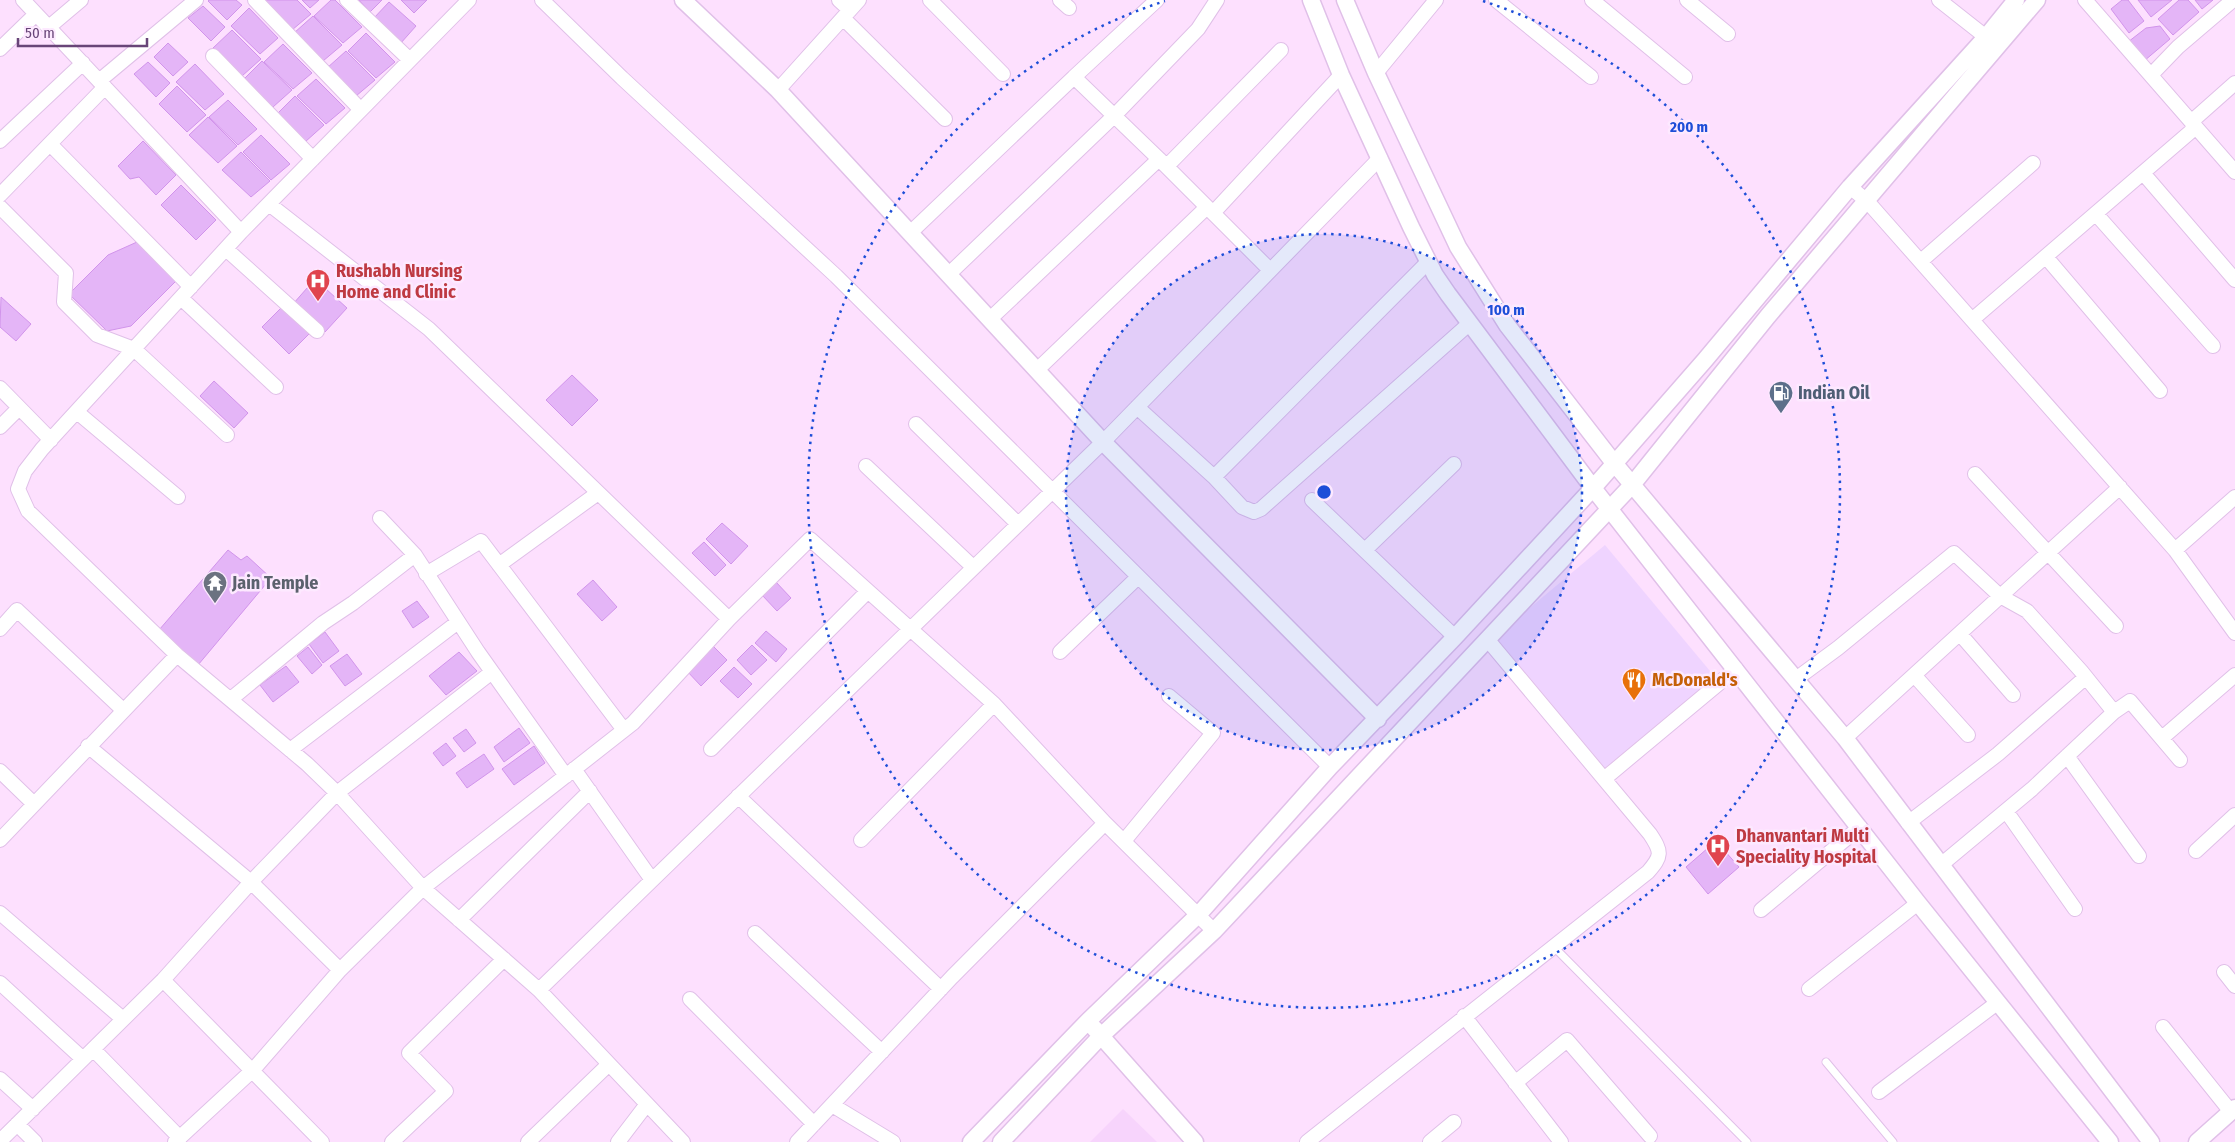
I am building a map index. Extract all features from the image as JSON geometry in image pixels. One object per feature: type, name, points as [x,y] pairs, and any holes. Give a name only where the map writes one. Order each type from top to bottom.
[{"type":"street","points":[[24,0],[242,232]]},
{"type":"street","points":[[49,28],[81,0]]},
{"type":"street","points":[[0,195],[50,144],[102,84],[196,0]]},
{"type":"street","points":[[255,0],[361,110]]},
{"type":"street","points":[[347,0],[410,60]]},
{"type":"street","points":[[469,0],[226,249],[51,440],[25,471],[18,489],[28,511],[178,655],[290,750],[337,793],[423,888],[539,990],[683,1142]]},
{"type":"street","points":[[542,0],[622,78],[836,276],[1330,767]]},
{"type":"street","points":[[683,0],[778,90],[1103,442],[1378,718]]},
{"type":"street","points":[[839,0],[851,9],[945,119]]},
{"type":"street","points":[[930,0],[1003,74]]},
{"type":"street","points":[[910,233],[1157,0]]},
{"type":"street","points":[[949,274],[1114,116],[1198,28],[1217,0]]},
{"type":"street","points":[[1311,0],[1341,75],[1428,262],[1444,288],[1609,509],[1860,826],[1997,1003],[2110,1142]]},
{"type":"street","points":[[1345,0],[1376,74],[1458,247],[1507,325],[1632,485],[1845,738],[2151,1142]]},
{"type":"street","points":[[1376,74],[1436,0]]},
{"type":"street","points":[[1496,0],[1592,77]]},
{"type":"street","points":[[1592,0],[1685,77]]},
{"type":"street","points":[[1687,0],[1728,34]]},
{"type":"street","points":[[1939,0],[1986,37]]},
{"type":"street","points":[[971,1142],[1088,1021],[1199,914],[1330,767],[1455,637],[1593,488],[1705,360],[1850,187],[1986,37],[2016,0]]},
{"type":"street","points":[[1001,1142],[1101,1036],[1214,931],[1632,485],[1768,316],[2037,0]]},
{"type":"street","points":[[2085,0],[2235,172]]},
{"type":"street","points":[[2151,75],[2178,47],[2233,0]]},
{"type":"street","points":[[778,90],[851,9]]},
{"type":"street","points":[[0,50],[36,14]]},
{"type":"street","points":[[990,319],[1163,163],[1281,50]]},
{"type":"street","points":[[213,56],[313,159]]},
{"type":"street","points":[[0,141],[83,63]]},
{"type":"street","points":[[1037,370],[1210,210],[1341,75]]},
{"type":"street","points":[[1074,77],[1270,270]]},
{"type":"street","points":[[1973,319],[2142,173],[2194,125],[2235,83]]},
{"type":"street","points":[[50,144],[191,287]]},
{"type":"street","points":[[539,990],[1103,442],[1380,158]]},
{"type":"street","points":[[1921,261],[2033,163]]},
{"type":"street","points":[[2142,173],[2235,280]]},
{"type":"street","points":[[1850,187],[1867,201],[1973,319],[2175,550],[2235,632]]},
{"type":"street","points":[[269,204],[429,329],[729,619]]},
{"type":"street","points":[[0,207],[66,273],[64,302],[97,335],[134,349],[227,435]]},
{"type":"street","points":[[2096,214],[2213,346]]},
{"type":"street","points":[[226,249],[317,331]]},
{"type":"street","points":[[2046,257],[2160,391]]},
{"type":"street","points":[[1214,477],[1428,262]]},
{"type":"street","points":[[181,298],[276,387]]},
{"type":"street","points":[[1137,407],[1214,477],[1248,511],[1254,512],[1261,509],[1470,322]]},
{"type":"street","points":[[0,388],[51,440]]},
{"type":"street","points":[[0,427],[19,408]]},
{"type":"street","points":[[76,412],[178,497]]},
{"type":"street","points":[[916,424],[1018,524]]},
{"type":"street","points":[[1365,550],[1454,464]]},
{"type":"street","points":[[866,466],[974,567]]},
{"type":"street","points":[[1975,474],[2116,626]]},
{"type":"street","points":[[1845,738],[2120,487]]},
{"type":"street","points":[[499,565],[598,493]]},
{"type":"street","points":[[2175,550],[2235,497]]},
{"type":"street","points":[[1312,500],[1455,637]]},
{"type":"street","points":[[380,518],[415,556],[492,672],[570,773],[590,791],[652,880]]},
{"type":"street","points":[[0,983],[88,1054],[177,1140],[252,1070],[340,970],[423,888],[633,723],[729,619],[810,539],[994,704],[1105,824],[1199,914],[1214,931]]},
{"type":"street","points":[[426,574],[481,541],[624,730]]},
{"type":"street","points":[[1796,678],[1838,648],[1954,554],[2000,596],[2027,611],[2086,677],[2114,712]]},
{"type":"street","points":[[231,699],[323,623],[415,556]]},
{"type":"street","points":[[1060,652],[1138,577]]},
{"type":"street","points":[[711,749],[868,591]]},
{"type":"street","points":[[0,629],[17,610],[123,710]]},
{"type":"street","points":[[290,750],[458,622]]},
{"type":"street","points":[[1960,634],[2013,695]]},
{"type":"street","points":[[1308,1142],[1464,1016],[1648,872],[1657,862],[1660,854],[1658,845],[1650,834],[1487,639]]},
{"type":"street","points":[[0,840],[88,746],[178,655]]},
{"type":"street","points":[[1604,779],[1736,669]]},
{"type":"street","points":[[0,1141],[163,980],[251,882],[337,793],[492,672]]},
{"type":"street","points":[[1914,675],[1968,735]]},
{"type":"street","points":[[2162,738],[2235,675]]},
{"type":"street","points":[[1908,823],[1998,754],[2086,677]]},
{"type":"street","points":[[1124,841],[1213,733],[1169,696]]},
{"type":"street","points":[[1942,864],[2006,811],[2114,712],[2130,700],[2180,760]]},
{"type":"street","points":[[861,840],[994,704]]},
{"type":"street","points":[[88,746],[251,882],[340,970]]},
{"type":"street","points":[[2067,756],[2139,856]]},
{"type":"street","points":[[0,772],[34,804]]},
{"type":"street","points":[[458,920],[590,791]]},
{"type":"street","points":[[738,796],[941,989]]},
{"type":"street","points":[[2006,811],[2075,909]]},
{"type":"street","points":[[2196,851],[2235,815]]},
{"type":"street","points":[[797,1142],[941,989],[1105,824]]},
{"type":"street","points":[[1761,910],[1860,826]]},
{"type":"street","points":[[1809,989],[1918,903]]},
{"type":"street","points":[[0,912],[123,1020]]},
{"type":"street","points":[[755,933],[882,1052]]},
{"type":"street","points":[[392,1142],[446,1091],[409,1053],[504,959]]},
{"type":"street","points":[[2224,972],[2235,986]]},
{"type":"street","points":[[163,980],[322,1142]]},
{"type":"street","points":[[690,999],[814,1124]]},
{"type":"street","points":[[1879,1092],[1997,1003]]},
{"type":"street","points":[[1464,1016],[1559,1141]]},
{"type":"street","points":[[1088,1021],[1195,1142]]},
{"type":"street","points":[[2163,1027],[2233,1110],[2197,1142]]},
{"type":"street","points":[[1515,1082],[1567,1040],[1650,1136]]},
{"type":"street","points":[[528,1142],[609,1064]]},
{"type":"street","points":[[0,1078],[33,1109]]},
{"type":"street","points":[[618,1142],[647,1104]]},
{"type":"street","points":[[832,1105],[893,1142]]},
{"type":"street","points":[[1430,1142],[1454,1122]]},
{"type":"street","points":[[17,1124],[35,1142]]},
{"type":"lane","points":[[1553,946],[1747,1142]]},
{"type":"lane","points":[[1826,1062],[1893,1142]]},
{"type":"shaded area","points":[[1605,545],[1715,677],[1604,769],[1495,637]]},
{"type":"shaded area","points":[[1123,1109],[1157,1142],[1090,1142]]},
{"type":"building","points":[[209,0],[236,0],[242,5],[227,20]]},
{"type":"building","points":[[266,0],[297,0],[311,14],[292,30],[263,2]]},
{"type":"building","points":[[302,0],[319,0],[310,8]]},
{"type":"building","points":[[331,0],[335,0],[362,27],[343,43],[314,16]]},
{"type":"building","points":[[359,0],[382,0],[370,12]]},
{"type":"building","points":[[401,0],[427,0],[414,13]]},
{"type":"building","points":[[2122,0],[2128,0],[2144,21],[2129,33],[2111,9]]},
{"type":"building","points":[[2138,0],[2172,0],[2151,17]]},
{"type":"building","points":[[2179,0],[2188,0],[2199,12],[2173,35],[2158,19]]},
{"type":"building","points":[[2195,0],[2213,0],[2202,9]]},
{"type":"building","points":[[389,2],[416,26],[400,44],[373,19]]},
{"type":"building","points":[[203,6],[225,27],[211,41],[188,18]]},
{"type":"building","points":[[249,8],[278,38],[260,54],[231,26]]},
{"type":"building","points":[[313,16],[342,45],[323,61],[294,33]]},
{"type":"building","points":[[2160,26],[2170,39],[2144,61],[2128,42],[2146,28]]},
{"type":"building","points":[[232,30],[261,59],[242,76],[213,48]]},
{"type":"building","points":[[366,33],[395,62],[376,78],[348,51]]},
{"type":"building","points":[[168,43],[188,62],[173,76],[154,57]]},
{"type":"building","points":[[283,44],[312,73],[293,89],[264,62]]},
{"type":"building","points":[[346,51],[375,80],[356,96],[327,68]]},
{"type":"building","points":[[262,61],[292,90],[273,107],[244,79]]},
{"type":"building","points":[[148,62],[170,83],[156,97],[134,74]]},
{"type":"building","points":[[195,64],[224,94],[205,110],[176,82]]},
{"type":"building","points":[[316,79],[345,108],[326,124],[297,96]]},
{"type":"building","points":[[177,86],[206,115],[187,132],[159,104]]},
{"type":"building","points":[[295,96],[324,125],[305,142],[277,114]]},
{"type":"building","points":[[228,100],[257,129],[238,145],[209,117]]},
{"type":"building","points":[[208,117],[237,146],[218,163],[189,135]]},
{"type":"building","points":[[261,135],[290,164],[271,180],[243,152]]},
{"type":"building","points":[[143,141],[176,175],[156,195],[139,177],[130,179],[118,166]]},
{"type":"building","points":[[241,152],[270,181],[251,197],[222,170]]},
{"type":"building","points":[[181,185],[216,220],[196,240],[161,205]]},
{"type":"building","points":[[137,242],[176,281],[131,326],[107,331],[69,294],[108,255]]},
{"type":"building","points":[[315,279],[347,308],[325,332],[293,304]]},
{"type":"building","points":[[1,297],[31,324],[16,341],[0,327]]},
{"type":"building","points":[[284,305],[311,332],[289,354],[262,327]]},
{"type":"building","points":[[572,375],[598,400],[572,426],[546,400]]},
{"type":"building","points":[[214,381],[248,413],[234,428],[200,396]]},
{"type":"building","points":[[722,523],[748,546],[731,564],[706,539]]},
{"type":"building","points":[[704,542],[726,565],[715,576],[692,553]]},
{"type":"building","name":"Jain Temple","points":[[228,550],[241,560],[247,556],[271,578],[198,665],[159,630]]},
{"type":"building","points":[[593,580],[617,607],[602,621],[577,594]]},
{"type":"building","points":[[775,581],[791,598],[777,611],[762,595]]},
{"type":"building","points":[[417,601],[429,617],[413,628],[402,611]]},
{"type":"building","points":[[766,631],[787,649],[776,662],[755,643]]},
{"type":"building","points":[[325,632],[339,651],[323,663],[309,644]]},
{"type":"building","points":[[712,645],[727,660],[701,686],[686,670]]},
{"type":"building","points":[[752,645],[767,660],[751,675],[737,660]]},
{"type":"building","points":[[308,647],[322,665],[312,674],[297,656]]},
{"type":"building","points":[[459,652],[477,671],[446,695],[429,676]]},
{"type":"building","points":[[347,654],[362,674],[345,686],[330,666]]},
{"type":"building","points":[[286,666],[299,682],[273,702],[260,685]]},
{"type":"building","points":[[734,667],[752,684],[738,698],[720,681]]},
{"type":"building","points":[[519,728],[530,743],[504,762],[494,747]]},
{"type":"building","points":[[466,729],[476,743],[464,752],[453,738]]},
{"type":"building","points":[[446,743],[456,756],[443,766],[433,753]]},
{"type":"building","points":[[534,746],[545,763],[514,785],[502,769]]},
{"type":"building","points":[[484,754],[494,769],[467,788],[456,773]]},
{"type":"building","points":[[1716,841],[1739,867],[1708,894],[1686,867]]},
{"type":"place","name":"Rushabh Nursing Home and Clinic","points":[[318,302]]},
{"type":"place","name":"Indian Oil","points":[[1781,414]]},
{"type":"place","name":"Jain Temple","points":[[215,604]]},
{"type":"place","name":"McDonald's","points":[[1634,701]]},
{"type":"place","name":"Dhanvantari Multi Speciality Hospital","points":[[1718,867]]}]
